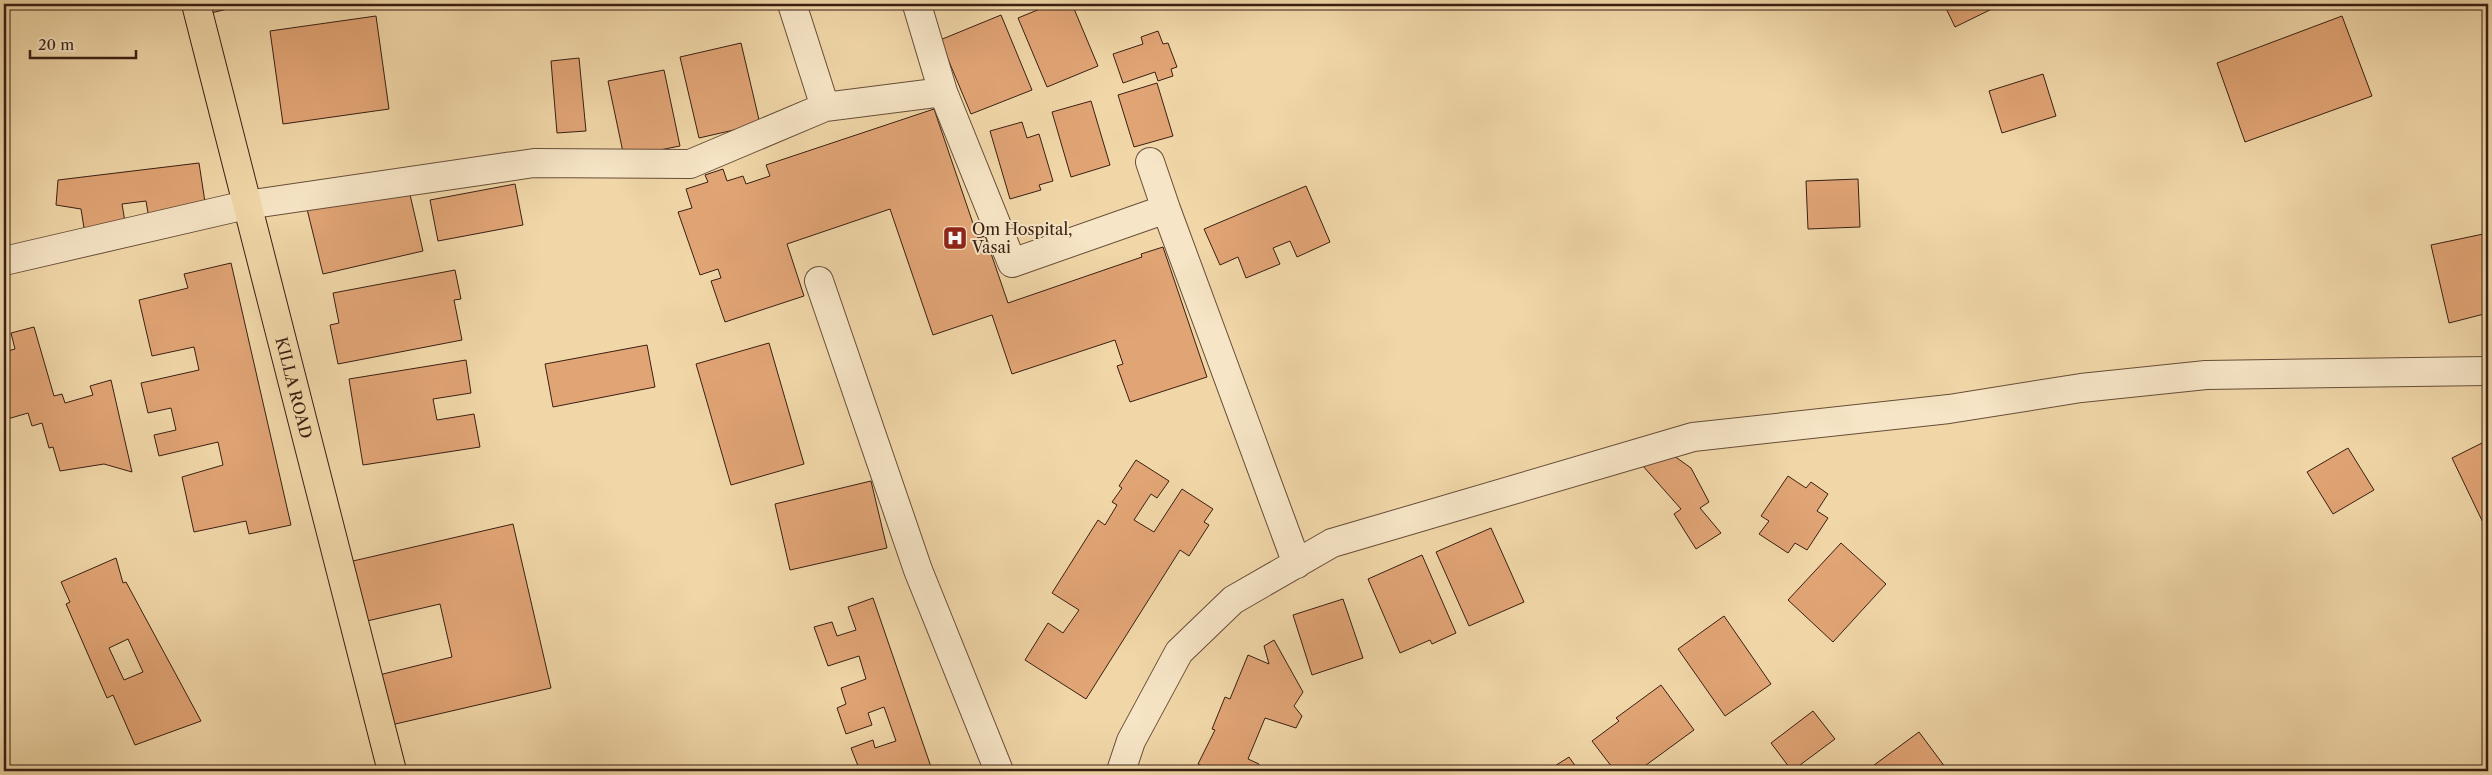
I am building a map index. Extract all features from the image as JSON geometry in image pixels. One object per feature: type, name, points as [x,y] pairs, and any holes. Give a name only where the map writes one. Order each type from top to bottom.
[{"type":"main road","name":"KILLA ROAD","points":[[196,4],[392,771]]},
{"type":"street","points":[[792,4],[824,107]]},
{"type":"street","points":[[920,4],[917,5],[943,92],[1012,263],[1166,209]]},
{"type":"street","points":[[4,261],[246,205],[534,163],[690,164],[824,107],[943,92]]},
{"type":"street","points":[[1150,162],[1297,564]]},
{"type":"street","points":[[820,281],[918,570],[999,771]]},
{"type":"street","points":[[1121,771],[1131,741],[1179,652],[1233,600],[1332,543],[1693,437],[1949,409],[2081,388],[2206,375],[2488,371]]},
{"type":"building","points":[[208,4],[248,4],[211,13]]},
{"type":"building","points":[[1052,4],[1072,4],[1098,66],[1047,87],[1018,18]]},
{"type":"building","points":[[1944,4],[2002,4],[1955,27]]},
{"type":"building","points":[[1001,15],[1032,90],[971,114],[940,40]]},
{"type":"building","points":[[376,16],[389,109],[283,124],[270,31]]},
{"type":"building","points":[[2342,16],[2372,96],[2245,142],[2217,63]]},
{"type":"building","points":[[1158,31],[1163,44],[1168,43],[1177,67],[1171,69],[1173,76],[1158,81],[1155,72],[1123,83],[1113,54],[1143,44],[1141,37]]},
{"type":"building","points":[[741,43],[760,124],[699,138],[680,57]]},
{"type":"building","points":[[579,58],[586,131],[557,133],[551,61]]},
{"type":"building","points":[[664,70],[680,146],[624,157],[608,81]]},
{"type":"building","points":[[2043,74],[2056,116],[2002,133],[1989,91]]},
{"type":"building","points":[[1157,83],[1173,136],[1134,147],[1118,95]]},
{"type":"building","points":[[1091,101],[1110,165],[1071,177],[1052,112]]},
{"type":"building","points":[[934,109],[978,238],[985,236],[1008,303],[1142,257],[1141,254],[1163,247],[1207,377],[1130,402],[1117,366],[1123,364],[1115,340],[1012,374],[992,315],[933,335],[890,209],[787,244],[804,296],[725,322],[711,281],[721,278],[718,269],[700,275],[678,212],[692,208],[686,189],[708,182],[705,175],[723,169],[727,181],[743,176],[746,184],[770,176],[766,165]]},
{"type":"building","points":[[1022,122],[1027,138],[1039,134],[1053,181],[1039,185],[1041,190],[1010,199],[990,131]]},
{"type":"building","points":[[199,163],[205,202],[149,219],[146,201],[122,204],[125,222],[84,228],[81,209],[56,205],[58,180]]},
{"type":"building","points":[[1858,179],[1860,227],[1808,229],[1806,181]]},
{"type":"building","points":[[515,184],[523,225],[438,241],[430,200]]},
{"type":"building","points":[[408,186],[423,251],[323,274],[307,209]]},
{"type":"building","points":[[1306,186],[1330,242],[1297,257],[1290,241],[1273,248],[1280,264],[1246,278],[1238,257],[1220,265],[1204,229]]},
{"type":"building","points":[[2488,233],[2488,313],[2449,323],[2431,245]]},
{"type":"building","points":[[231,263],[291,525],[249,534],[246,521],[194,532],[182,477],[223,465],[218,442],[159,456],[154,435],[176,430],[171,408],[148,413],[141,383],[199,370],[194,347],[152,356],[139,300],[188,288],[184,274]]},
{"type":"building","points":[[455,270],[461,299],[454,300],[462,340],[338,364],[330,325],[339,323],[333,293]]},
{"type":"building","points":[[34,327],[54,396],[62,394],[65,403],[93,395],[90,386],[111,380],[132,472],[104,464],[60,471],[53,447],[49,448],[42,423],[32,426],[28,413],[4,420],[4,352],[15,349],[11,333]]},
{"type":"building","points":[[769,343],[804,464],[731,485],[696,364]]},
{"type":"building","points":[[647,345],[655,387],[553,407],[545,364]]},
{"type":"building","points":[[466,360],[471,393],[433,399],[437,420],[474,414],[480,447],[363,465],[349,379]]},
{"type":"building","points":[[2488,440],[2488,533],[2452,458]]},
{"type":"building","points":[[1663,448],[1691,468],[1709,502],[1700,508],[1721,533],[1696,549],[1674,514],[1681,509],[1642,465]]},
{"type":"building","points":[[2348,448],[2374,490],[2333,514],[2307,472]]},
{"type":"building","points":[[1136,460],[1169,481],[1157,498],[1151,494],[1134,520],[1154,532],[1182,489],[1213,509],[1204,522],[1209,525],[1189,556],[1180,550],[1086,699],[1025,660],[1048,623],[1063,633],[1079,610],[1052,593],[1098,520],[1105,525],[1117,505],[1112,502],[1122,488],[1119,486]]},
{"type":"building","points":[[1788,476],[1806,488],[1811,482],[1828,494],[1817,511],[1828,518],[1807,550],[1795,543],[1788,553],[1759,534],[1769,521],[1761,516]]},
{"type":"building","points":[[871,481],[887,548],[790,570],[775,504]]},
{"type":"building","points":[[513,524],[551,688],[391,725],[379,675],[452,657],[440,604],[367,621],[353,561]]},
{"type":"building","points":[[1491,528],[1524,602],[1469,626],[1436,552]]},
{"type":"building","points":[[1841,543],[1886,584],[1833,642],[1788,600]]},
{"type":"building","points":[[1422,555],[1456,633],[1432,644],[1430,640],[1400,653],[1368,579]]},
{"type":"building","points":[[116,558],[123,583],[126,582],[201,721],[135,745],[113,695],[107,698],[66,604],[70,602],[61,582]],"holes":[[[128,639],[143,672],[124,680],[109,648]]]},
{"type":"building","points":[[873,598],[931,767],[938,765],[940,771],[875,771],[874,767],[860,771],[851,748],[873,740],[875,748],[896,741],[884,707],[868,713],[872,725],[846,734],[837,708],[846,704],[841,688],[866,679],[859,656],[828,666],[814,627],[832,622],[837,636],[856,630],[848,607]]},
{"type":"building","points":[[1343,599],[1363,658],[1312,675],[1293,615]]},
{"type":"building","points":[[1724,616],[1771,684],[1725,716],[1678,649]]},
{"type":"building","points":[[1274,640],[1303,692],[1294,706],[1302,716],[1296,728],[1265,718],[1248,759],[1259,764],[1256,771],[1203,771],[1204,767],[1198,764],[1215,730],[1212,729],[1225,697],[1230,699],[1248,655],[1269,664],[1264,646]]},
{"type":"building","points":[[1661,685],[1694,730],[1638,771],[1615,771],[1592,741],[1619,721],[1616,718]]},
{"type":"building","points":[[1813,711],[1835,739],[1792,771],[1771,743]]},
{"type":"building","points":[[1919,732],[1948,771],[1866,771]]},
{"type":"building","points":[[1569,757],[1579,771],[1547,771]]},
{"type":"place","name":"Om Hospital, Vasai","points":[[955,238]]}]
